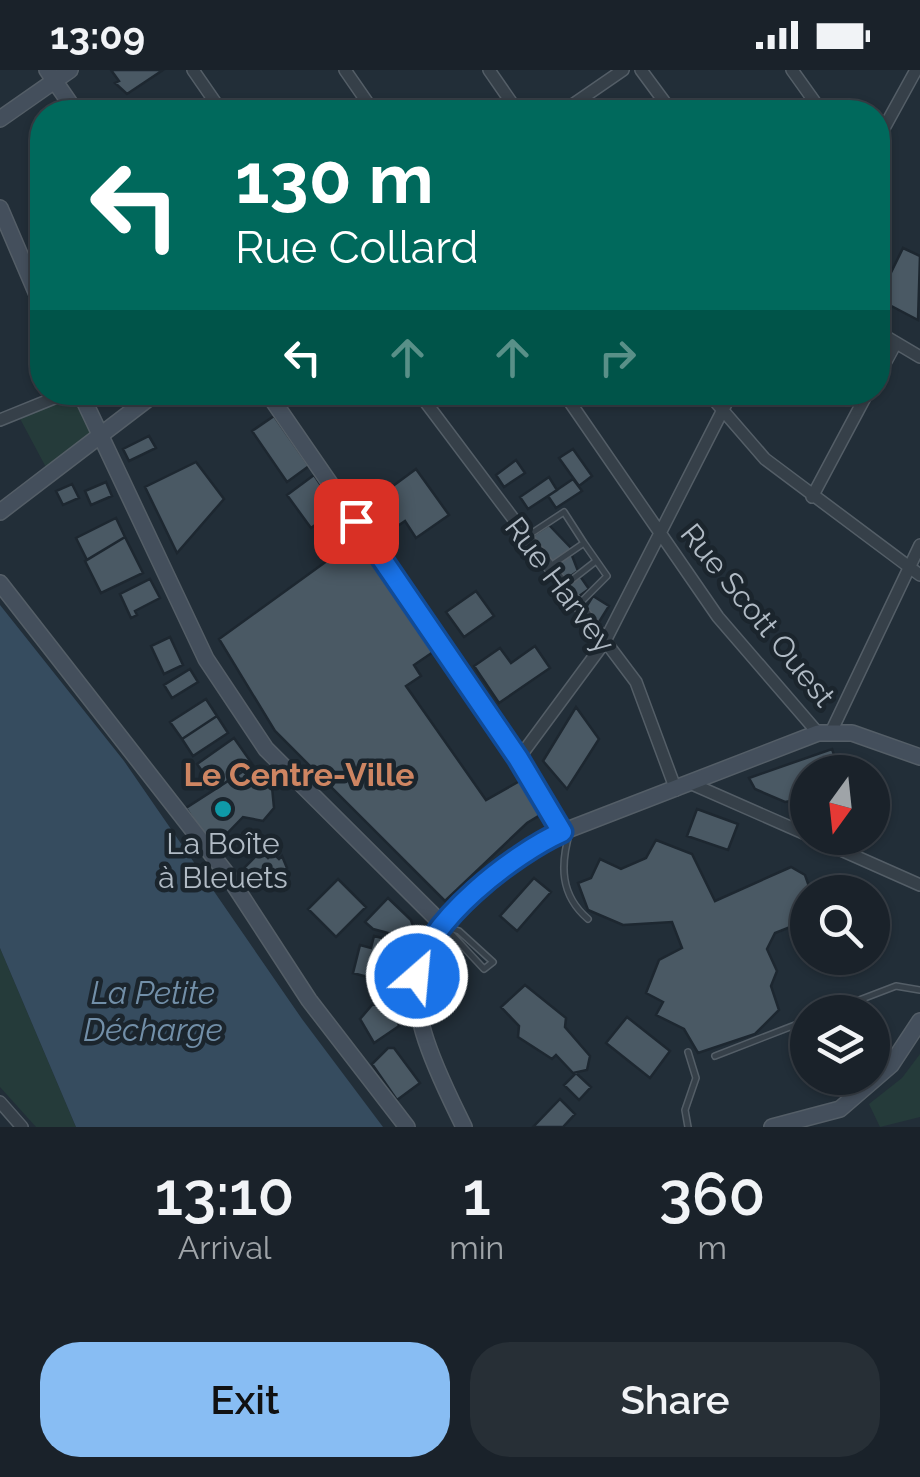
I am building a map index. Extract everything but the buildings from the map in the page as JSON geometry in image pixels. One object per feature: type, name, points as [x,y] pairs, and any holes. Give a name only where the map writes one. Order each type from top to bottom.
[{"type":"street","points":[[0,120],[51,76],[70,70]]},
{"type":"street","points":[[193,70],[214,100]]},
{"type":"street","points":[[344,70],[365,100]]},
{"type":"street","points":[[489,70],[510,100]]},
{"type":"street","points":[[579,100],[623,70]]},
{"type":"street","points":[[641,70],[663,100]]},
{"type":"street","points":[[792,70],[813,100]]},
{"type":"street","points":[[890,117],[916,70]]},
{"type":"street","points":[[51,76],[68,100]]},
{"type":"street","points":[[0,208],[30,278]]},
{"type":"street","points":[[890,339],[920,357]]},
{"type":"street","points":[[890,354],[896,343]]},
{"type":"street","points":[[0,420],[36,405]]},
{"type":"street","points":[[86,405],[206,659],[266,749],[444,926]]},
{"type":"street","points":[[0,512],[138,405]]},
{"type":"street","points":[[276,405],[566,830]]},
{"type":"street","name":"Rue Harvey","points":[[427,405],[636,684],[676,790]]},
{"type":"street","name":"Rue Scott Ouest","points":[[572,405],[657,534],[718,617],[825,731],[920,756]]},
{"type":"street","points":[[715,405],[764,458],[920,576]]},
{"type":"street","points":[[518,758],[604,644],[724,405]]},
{"type":"street","points":[[812,497],[861,405]]},
{"type":"street","points":[[461,1124],[434,1065],[417,995],[419,964],[444,926],[496,873],[534,845],[825,731],[920,545]]},
{"type":"street","points":[[0,583],[227,874],[309,1000],[407,1127]]},
{"type":"street","points":[[692,784],[790,827]]},
{"type":"street","points":[[854,855],[920,884]]},
{"type":"street","points":[[772,1127],[840,1108],[891,1066],[920,1021]]},
{"type":"street","points":[[0,1102],[22,1127]]},
{"type":"lane","points":[[524,538],[564,512],[607,576],[576,607]]},
{"type":"lane","points":[[547,569],[584,543]]},
{"type":"lane","points":[[561,588],[596,561]]},
{"type":"lane","points":[[566,830],[562,867],[565,884],[576,908],[588,919]]},
{"type":"lane","points":[[444,926],[459,930],[493,962],[484,969],[444,926]]},
{"type":"lane","points":[[872,995],[896,986],[920,990]]},
{"type":"lane","points":[[715,1056],[790,1027]]},
{"type":"lane","points":[[688,1052],[696,1078],[685,1110],[688,1127]]},
{"type":"green space","points":[[42,405],[85,405],[98,434],[49,473],[17,413]]},
{"type":"green space","points":[[0,948],[76,1127],[36,1127],[0,1087]]},
{"type":"green space","points":[[920,1054],[920,1117],[880,1127],[869,1104],[880,1095],[890,1095],[890,1087]]},
{"type":"water","name":"La Petite Décharge","points":[[0,605],[124,761],[302,1019],[383,1127],[76,1127],[0,948]]},
{"type":"place","name":"La Boîte à Bleuets","points":[[223,809]]},
{"type":"district","name":"Le Centre-Ville","points":[[299,774]]},
{"type":"route","points":[[356,521],[518,758],[562,832],[534,845],[496,873],[425,949],[417,976]]}]
